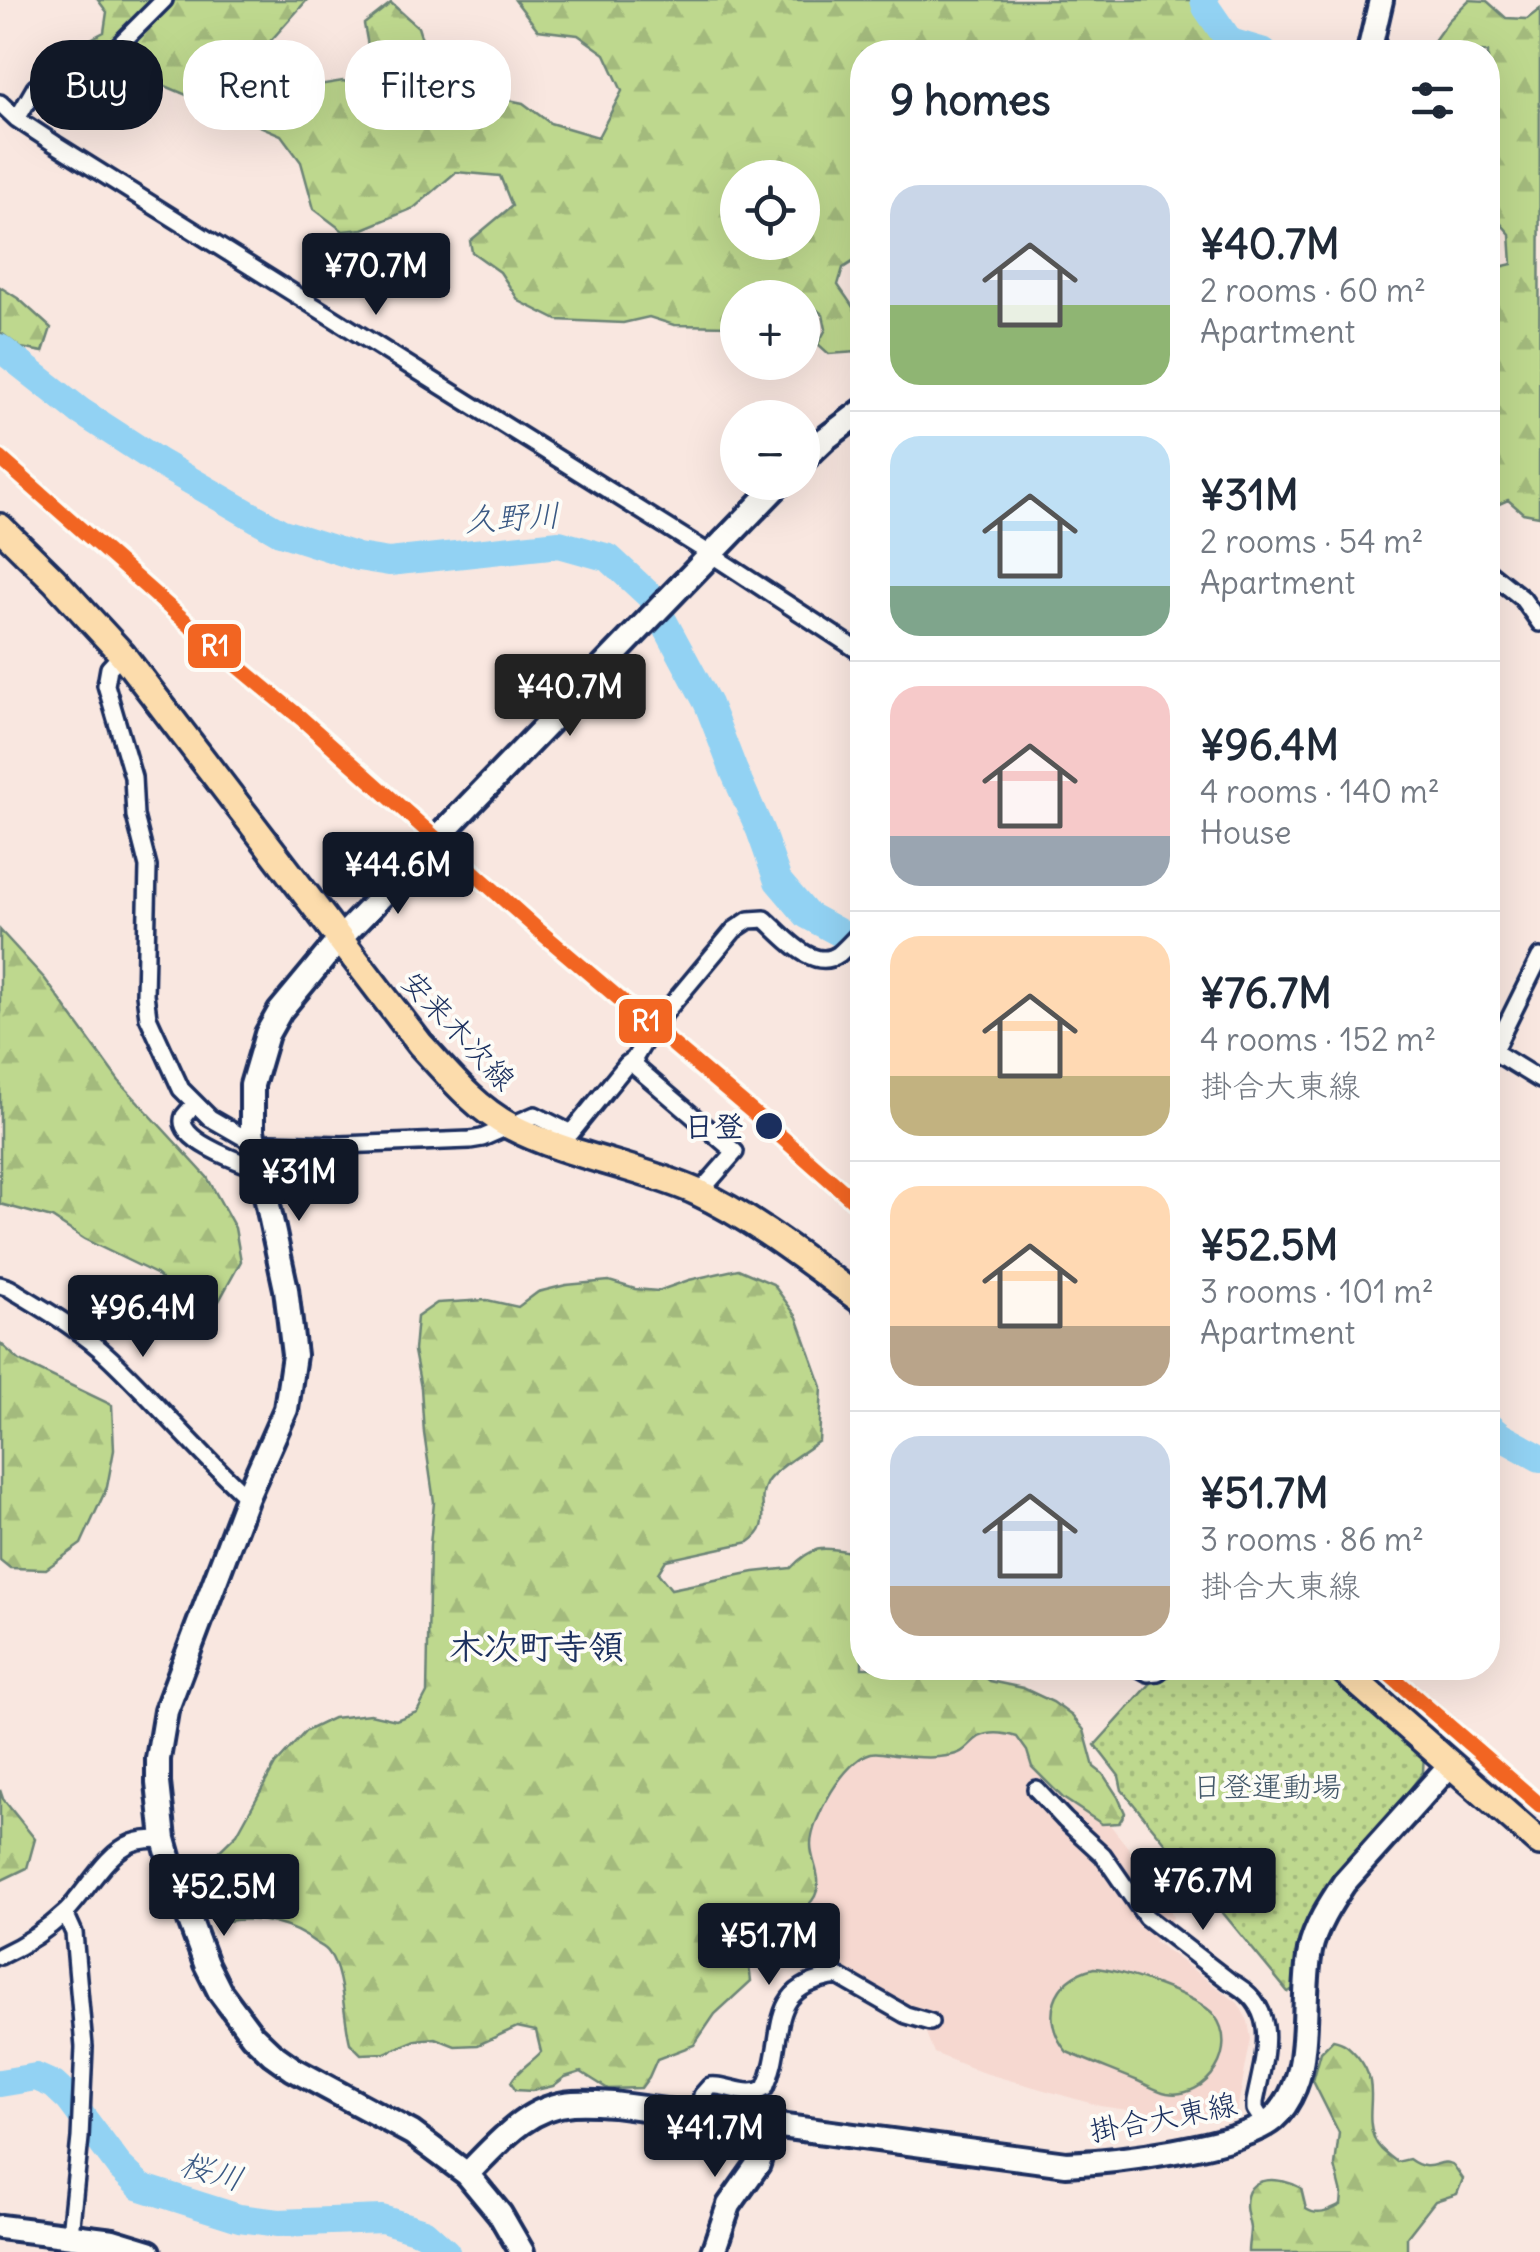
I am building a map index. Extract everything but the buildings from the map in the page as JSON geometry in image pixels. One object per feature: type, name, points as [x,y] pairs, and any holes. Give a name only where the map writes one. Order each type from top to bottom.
[{"type":"main road","name":"安来木次線","points":[[0,527],[122,654],[338,940],[420,1044],[474,1101],[508,1126],[563,1150],[636,1169],[699,1193],[746,1220],[850,1294]]},
{"type":"main road","points":[[1355,1680],[1540,1843]]},
{"type":"street","points":[[17,119],[34,88],[48,76],[72,80],[90,74],[164,0]]},
{"type":"street","points":[[1371,40],[1381,0]]},
{"type":"street","points":[[0,103],[17,119],[252,269],[850,645]]},
{"type":"street","points":[[820,443],[850,420]]},
{"type":"street","points":[[522,2252],[500,2214],[466,2174],[412,2133],[293,2069],[252,2036],[220,1992],[182,1902],[164,1839],[158,1758],[166,1711],[247,1497],[286,1409],[294,1355],[286,1289],[250,1112],[252,1085],[267,1034],[280,1011],[338,940],[764,500]]},
{"type":"street","points":[[1500,581],[1522,598],[1540,623]]},
{"type":"street","points":[[122,654],[109,668],[106,685],[132,777],[135,816],[148,867],[148,1017],[181,1089],[210,1118],[243,1138]]},
{"type":"street","points":[[270,1143],[355,1145],[470,1140],[535,1116],[571,1132],[634,1059],[652,1027],[734,930],[749,920],[765,919],[808,956],[825,960],[836,956],[850,943]]},
{"type":"street","points":[[1500,1032],[1540,958]]},
{"type":"street","points":[[1500,1056],[1540,1080]]},
{"type":"street","points":[[634,1059],[636,1068],[735,1152],[699,1193]]},
{"type":"street","points":[[194,1104],[184,1116],[183,1125],[189,1134],[209,1148],[259,1169]]},
{"type":"street","points":[[0,1285],[69,1325],[108,1356],[247,1497]]},
{"type":"street","name":"掛合大東線","points":[[466,2174],[528,2118],[571,2103],[613,2104],[1066,2164],[1100,2163],[1236,2138],[1265,2125],[1285,2106],[1293,2091],[1303,2053],[1310,1949],[1329,1905],[1450,1764]]},
{"type":"street","points":[[1036,1789],[1103,1855],[1146,1917],[1228,1982],[1244,1989],[1254,2001],[1267,2032],[1254,2102],[1265,2125]]},
{"type":"street","points":[[0,1956],[65,1913],[123,1848],[133,1842],[164,1839]]},
{"type":"street","points":[[65,1913],[74,1934],[84,2047],[70,2234]]},
{"type":"street","points":[[700,2115],[702,2095],[710,2086],[750,2093],[765,2088],[784,2006],[807,1984],[838,1976],[906,2014],[930,2022]]},
{"type":"street","points":[[713,2252],[729,2205],[758,2164],[770,2125]]},
{"type":"street","points":[[0,2228],[70,2234],[150,2252]]},
{"type":"shaded area","points":[[996,1705],[1068,1772],[1134,1855],[1157,1869],[1173,1918],[1154,1941],[1238,2003],[1248,2021],[1251,2039],[1237,2111],[1203,2121],[1100,2106],[981,2072],[934,2053],[919,2016],[879,1997],[845,1968],[818,1928],[783,1836],[818,1768]]},
{"type":"green space","points":[[98,0],[307,0],[271,40],[183,40],[183,93],[163,85],[163,40],[89,40],[104,32],[107,12]]},
{"type":"green space","points":[[515,0],[1193,0],[1215,40],[850,40],[850,264],[843,268],[838,285],[850,302],[850,352],[829,354],[820,346],[826,329],[820,312],[820,280],[720,280],[720,326],[674,325],[649,317],[623,323],[557,320],[519,301],[500,272],[472,252],[470,241],[512,206],[500,176],[456,172],[414,208],[363,229],[343,231],[314,209],[301,162],[281,135],[269,130],[325,130],[325,84],[343,81],[345,130],[511,130],[511,101],[523,103],[550,123],[598,137],[622,91],[605,54],[578,35],[538,30]]},
{"type":"green space","points":[[1469,0],[1487,1],[1506,18],[1527,19],[1540,9],[1539,516],[1523,513],[1508,500],[1500,504],[1500,267],[1512,264],[1510,234],[1500,223],[1500,40],[1435,40]]},
{"type":"green space","points":[[391,3],[418,27],[422,40],[367,40],[364,24]]},
{"type":"green space","points":[[0,287],[51,328],[43,352],[21,348],[0,332]]},
{"type":"green space","points":[[0,930],[45,979],[119,1081],[207,1177],[235,1228],[241,1261],[219,1301],[198,1307],[183,1301],[156,1274],[84,1239],[52,1218],[0,1204]]},
{"type":"green space","points":[[738,1269],[773,1284],[797,1317],[822,1387],[819,1441],[767,1482],[761,1528],[749,1542],[666,1560],[658,1573],[671,1589],[791,1568],[805,1555],[818,1550],[850,1552],[850,1680],[989,1680],[1023,1688],[1053,1702],[1084,1730],[1094,1767],[1103,1774],[1125,1813],[1119,1823],[1102,1824],[1063,1798],[1032,1767],[1017,1737],[1008,1734],[984,1735],[959,1753],[941,1757],[871,1753],[841,1778],[817,1821],[811,1845],[818,1877],[815,1896],[800,1911],[760,1928],[753,1935],[748,1952],[751,1981],[715,2014],[694,2045],[657,2059],[641,2088],[608,2089],[581,2072],[553,2086],[515,2090],[511,2082],[541,2052],[536,2031],[517,2027],[478,2045],[455,2046],[435,2038],[416,2040],[385,2053],[361,2054],[350,2043],[337,1971],[326,1950],[296,1931],[274,1923],[228,1921],[203,1903],[198,1880],[210,1860],[237,1834],[275,1765],[306,1731],[333,1718],[370,1714],[396,1720],[417,1712],[427,1693],[434,1502],[414,1351],[417,1317],[437,1303],[487,1300],[518,1307],[538,1292],[566,1285],[609,1281],[658,1291]]},
{"type":"green space","points":[[0,1343],[20,1361],[112,1405],[114,1450],[107,1487],[81,1544],[46,1569],[10,1568],[0,1560]]},
{"type":"green space","name":"日登運動場","points":[[1340,1680],[1416,1742],[1424,1753],[1423,1772],[1309,1925],[1293,1989],[1288,1992],[1122,1790],[1119,1776],[1095,1745],[1153,1681]]},
{"type":"green space","points":[[0,1790],[35,1839],[27,1868],[0,1881]]},
{"type":"green space","points":[[1094,1968],[1158,1985],[1214,2015],[1223,2042],[1216,2069],[1207,2080],[1182,2093],[1167,2093],[1067,2052],[1054,2026],[1055,2001],[1069,1980]]},
{"type":"green space","points":[[1333,2040],[1350,2048],[1365,2068],[1371,2089],[1370,2119],[1379,2147],[1397,2162],[1409,2159],[1423,2166],[1452,2164],[1463,2179],[1457,2194],[1435,2201],[1407,2237],[1407,2252],[1248,2252],[1250,2228],[1246,2205],[1252,2187],[1258,2183],[1275,2180],[1301,2188],[1306,2209],[1315,2213],[1341,2205],[1335,2166],[1339,2133],[1313,2081],[1321,2052]]},
{"type":"waterway","points":[[1204,0],[1229,40]]},
{"type":"waterway","name":"久野川","points":[[0,348],[80,411],[160,463],[280,532],[358,557],[389,562],[559,544],[609,558],[650,596],[708,704],[778,881],[807,915],[850,938]]},
{"type":"waterway","name":"久野川","points":[[1500,1436],[1540,1458]]},
{"type":"waterway","name":"桜川","points":[[0,2083],[36,2077],[54,2085],[119,2166],[141,2187],[239,2218],[279,2223],[382,2219],[424,2232],[446,2252]]},
{"type":"transit line","name":"R1","points":[[0,458],[850,1197]]},
{"type":"transit line","name":"R1","points":[[1396,1680],[1540,1805]]},
{"type":"place","name":"日登","points":[[769,1126]]},
{"type":"district","name":"木次町寺領","points":[[536,1646]]}]
